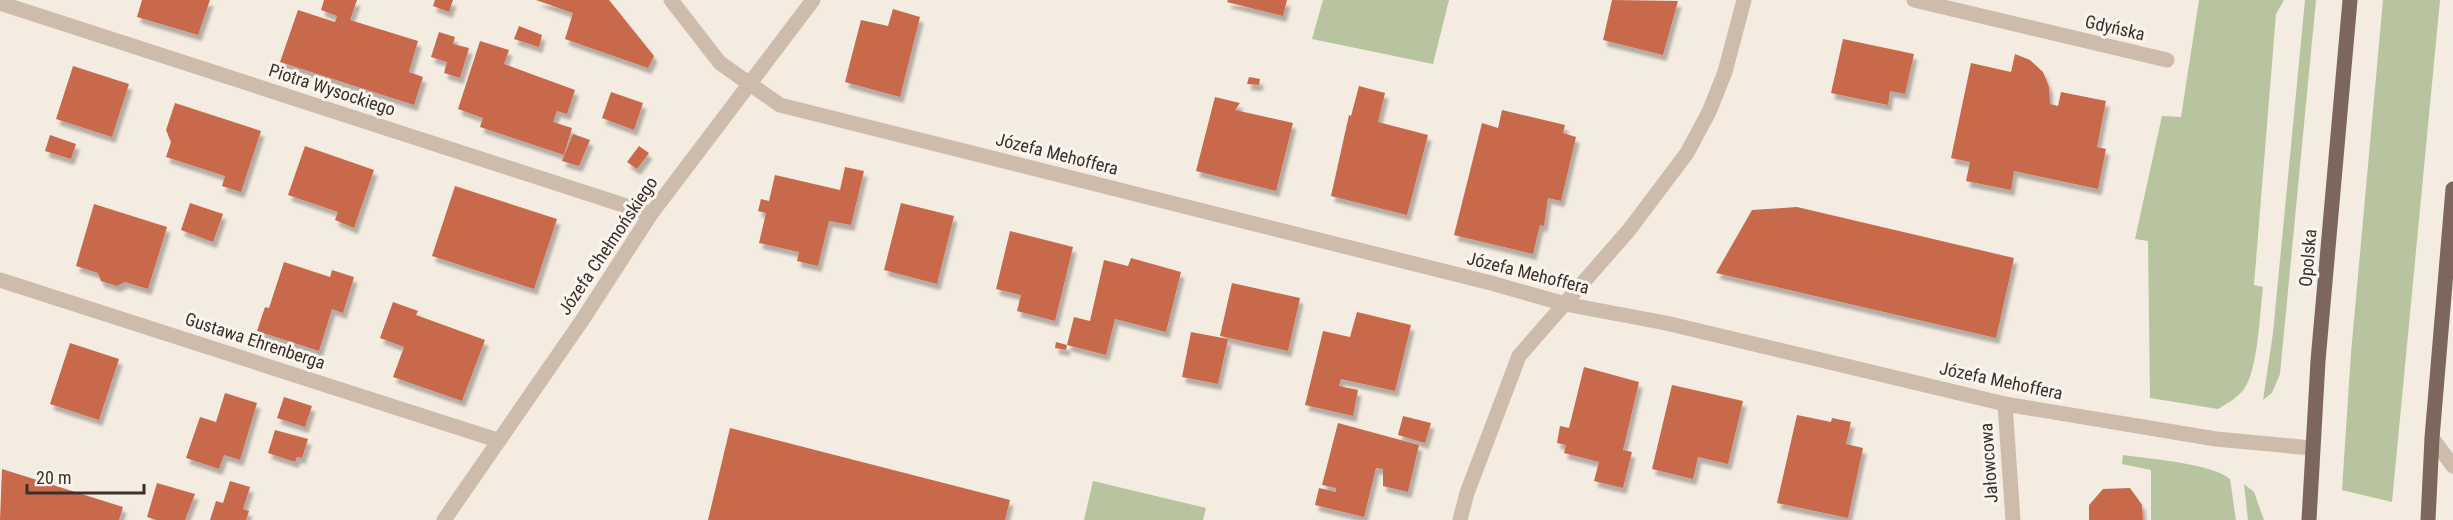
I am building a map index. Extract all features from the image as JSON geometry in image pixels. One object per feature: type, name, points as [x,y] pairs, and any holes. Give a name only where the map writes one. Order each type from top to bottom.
[{"type":"main road","name":"Opolska","points":[[2309,520],[2312,448],[2350,0]]},
{"type":"main road","points":[[2428,520],[2432,438],[2453,189]]},
{"type":"street","name":"Józefa Mehoffera","points":[[670,0],[720,63],[748,85],[780,105],[1491,283],[1565,304],[1666,323],[2005,404],[2216,439],[2312,448]]},
{"type":"street","name":"Józefa Chełmońskiego","points":[[444,520],[497,440],[583,319],[651,214],[813,0]]},
{"type":"street","points":[[1460,520],[1467,493],[1519,356],[1636,221],[1686,153],[1709,112],[1725,72],[1744,0]]},
{"type":"street","name":"Gdyńska","points":[[1914,0],[2168,60]]},
{"type":"street","name":"Piotra Wysockiego","points":[[0,3],[651,214]]},
{"type":"street","name":"Gustawa Ehrenberga","points":[[0,280],[497,440]]},
{"type":"street","name":"Jałowcowa","points":[[2005,404],[2013,520]]},
{"type":"street","points":[[2432,438],[2453,466]]},
{"type":"green space","points":[[1323,0],[1449,0],[1433,64],[1312,39]]},
{"type":"green space","points":[[2199,0],[2284,0],[2276,14],[2254,285],[2263,287],[2255,355],[2249,380],[2244,389],[2218,409],[2150,398],[2148,241],[2135,239],[2162,116],[2181,117]]},
{"type":"green space","points":[[2305,0],[2316,0],[2280,374],[2272,393],[2263,400],[2273,333]]},
{"type":"green space","points":[[2383,0],[2440,0],[2392,502],[2342,490],[2351,353]]},
{"type":"green space","points":[[2123,455],[2195,465],[2230,479],[2236,520],[2151,520],[2151,470],[2122,464]]},
{"type":"green space","points":[[1093,481],[1206,508],[1203,520],[1084,520]]},
{"type":"green space","points":[[2244,484],[2254,492],[2264,520],[2248,520]]},
{"type":"building","points":[[142,0],[210,0],[198,35],[137,17]]},
{"type":"building","points":[[324,0],[357,0],[350,20],[418,41],[409,72],[423,77],[414,105],[280,62],[298,10],[335,22],[337,16],[321,10]]},
{"type":"building","points":[[435,0],[453,0],[449,12],[433,6]]},
{"type":"building","points":[[536,0],[609,0],[654,56],[648,68],[565,39],[573,13]]},
{"type":"building","points":[[1228,0],[1287,0],[1283,16],[1227,2]]},
{"type":"building","points":[[1612,0],[1678,1],[1663,55],[1603,40]]},
{"type":"building","points":[[893,9],[920,17],[900,97],[845,82],[861,20],[888,26]]},
{"type":"building","points":[[519,26],[542,35],[539,47],[514,39]]},
{"type":"building","points":[[439,32],[455,37],[453,44],[469,48],[460,78],[444,73],[447,62],[431,57]]},
{"type":"building","points":[[1843,39],[1914,54],[1905,94],[1890,91],[1888,105],[1831,93]]},
{"type":"building","points":[[480,41],[509,50],[504,64],[575,90],[567,114],[557,111],[553,122],[572,128],[564,155],[480,127],[483,118],[458,109]]},
{"type":"building","points":[[2015,54],[2030,60],[2043,72],[2049,87],[2050,104],[2058,106],[2061,92],[2106,101],[2097,147],[2106,149],[2098,189],[2014,171],[2011,190],[1966,181],[1970,162],[1951,158],[1971,63],[2011,72]]},
{"type":"building","points":[[73,66],[129,84],[112,137],[56,119]]},
{"type":"building","points":[[1249,77],[1260,79],[1259,85],[1247,84]]},
{"type":"building","points":[[1359,86],[1385,93],[1378,122],[1428,135],[1407,215],[1331,196],[1349,115],[1351,116]]},
{"type":"building","points":[[611,92],[643,103],[634,130],[602,118]]},
{"type":"building","points":[[1215,97],[1240,103],[1235,110],[1293,123],[1276,191],[1196,171]]},
{"type":"building","points":[[175,103],[261,131],[241,192],[222,186],[225,176],[166,157],[171,142],[166,130]]},
{"type":"building","points":[[1502,110],[1565,125],[1563,133],[1576,137],[1561,201],[1548,198],[1544,226],[1540,225],[1533,254],[1454,235],[1482,123],[1498,128]]},
{"type":"building","points":[[573,134],[590,140],[579,166],[562,161]]},
{"type":"building","points":[[50,135],[76,144],[71,159],[45,151]]},
{"type":"building","points":[[305,146],[374,170],[354,228],[335,220],[338,212],[288,195]]},
{"type":"building","points":[[639,146],[649,153],[637,169],[627,162]]},
{"type":"building","points":[[845,167],[864,171],[851,225],[829,221],[818,266],[797,261],[799,252],[759,243],[766,213],[758,211],[761,199],[769,201],[775,175],[840,190]]},
{"type":"building","points":[[455,186],[557,219],[534,289],[432,256]]},
{"type":"building","points":[[190,203],[223,214],[213,242],[181,230]]},
{"type":"building","points":[[901,203],[954,216],[937,284],[884,270]]},
{"type":"building","points":[[94,204],[167,227],[148,289],[125,282],[117,286],[101,281],[98,273],[76,266]]},
{"type":"building","points":[[1797,207],[2014,258],[1996,338],[1716,273],[1752,210]]},
{"type":"building","points":[[1010,231],[1073,247],[1055,321],[1017,311],[1021,295],[996,289]]},
{"type":"building","points":[[1131,258],[1181,272],[1166,332],[1115,319],[1106,355],[1067,345],[1074,317],[1090,321],[1104,260],[1128,266]]},
{"type":"building","points":[[284,262],[330,277],[332,270],[354,277],[343,313],[332,309],[319,351],[257,331],[265,307],[269,308]]},
{"type":"building","points":[[1232,283],[1300,298],[1288,351],[1220,336]]},
{"type":"building","points":[[393,302],[418,311],[416,315],[485,340],[462,401],[393,377],[404,347],[380,338]]},
{"type":"building","points":[[1357,312],[1411,325],[1395,391],[1341,379],[1339,386],[1358,390],[1353,416],[1305,405],[1323,331],[1350,337]]},
{"type":"building","points":[[1191,332],[1228,339],[1218,384],[1182,377]]},
{"type":"building","points":[[1056,342],[1067,345],[1066,350],[1055,348]]},
{"type":"building","points":[[70,343],[119,359],[99,420],[50,404]]},
{"type":"building","points":[[1584,367],[1639,382],[1623,450],[1632,452],[1623,488],[1594,481],[1599,462],[1564,453],[1566,445],[1557,443],[1560,426],[1569,428]]},
{"type":"building","points":[[1672,385],[1743,401],[1728,464],[1698,457],[1693,479],[1652,469]]},
{"type":"building","points":[[225,393],[257,403],[240,460],[224,455],[219,469],[186,458],[200,417],[216,422]]},
{"type":"building","points":[[284,397],[312,406],[305,427],[277,418]]},
{"type":"building","points":[[1797,415],[1831,422],[1832,418],[1851,422],[1846,444],[1863,448],[1848,518],[1777,503]]},
{"type":"building","points":[[1403,416],[1431,423],[1425,443],[1398,435]]},
{"type":"building","points":[[1338,423],[1419,445],[1408,492],[1383,486],[1383,469],[1376,468],[1364,517],[1315,505],[1319,488],[1336,492],[1336,488],[1322,485]]},
{"type":"building","points":[[730,428],[1010,500],[1005,520],[708,520]]},
{"type":"building","points":[[275,430],[308,439],[302,458],[297,457],[295,462],[268,453]]},
{"type":"building","points":[[2,469],[123,507],[119,520],[0,520]]},
{"type":"building","points":[[230,481],[250,487],[243,509],[249,511],[246,520],[210,520],[216,501],[223,503]]},
{"type":"building","points":[[157,483],[195,494],[185,520],[157,520],[147,517]]},
{"type":"building","points":[[2130,488],[2142,505],[2143,520],[2089,520],[2089,505],[2103,489]]}]
